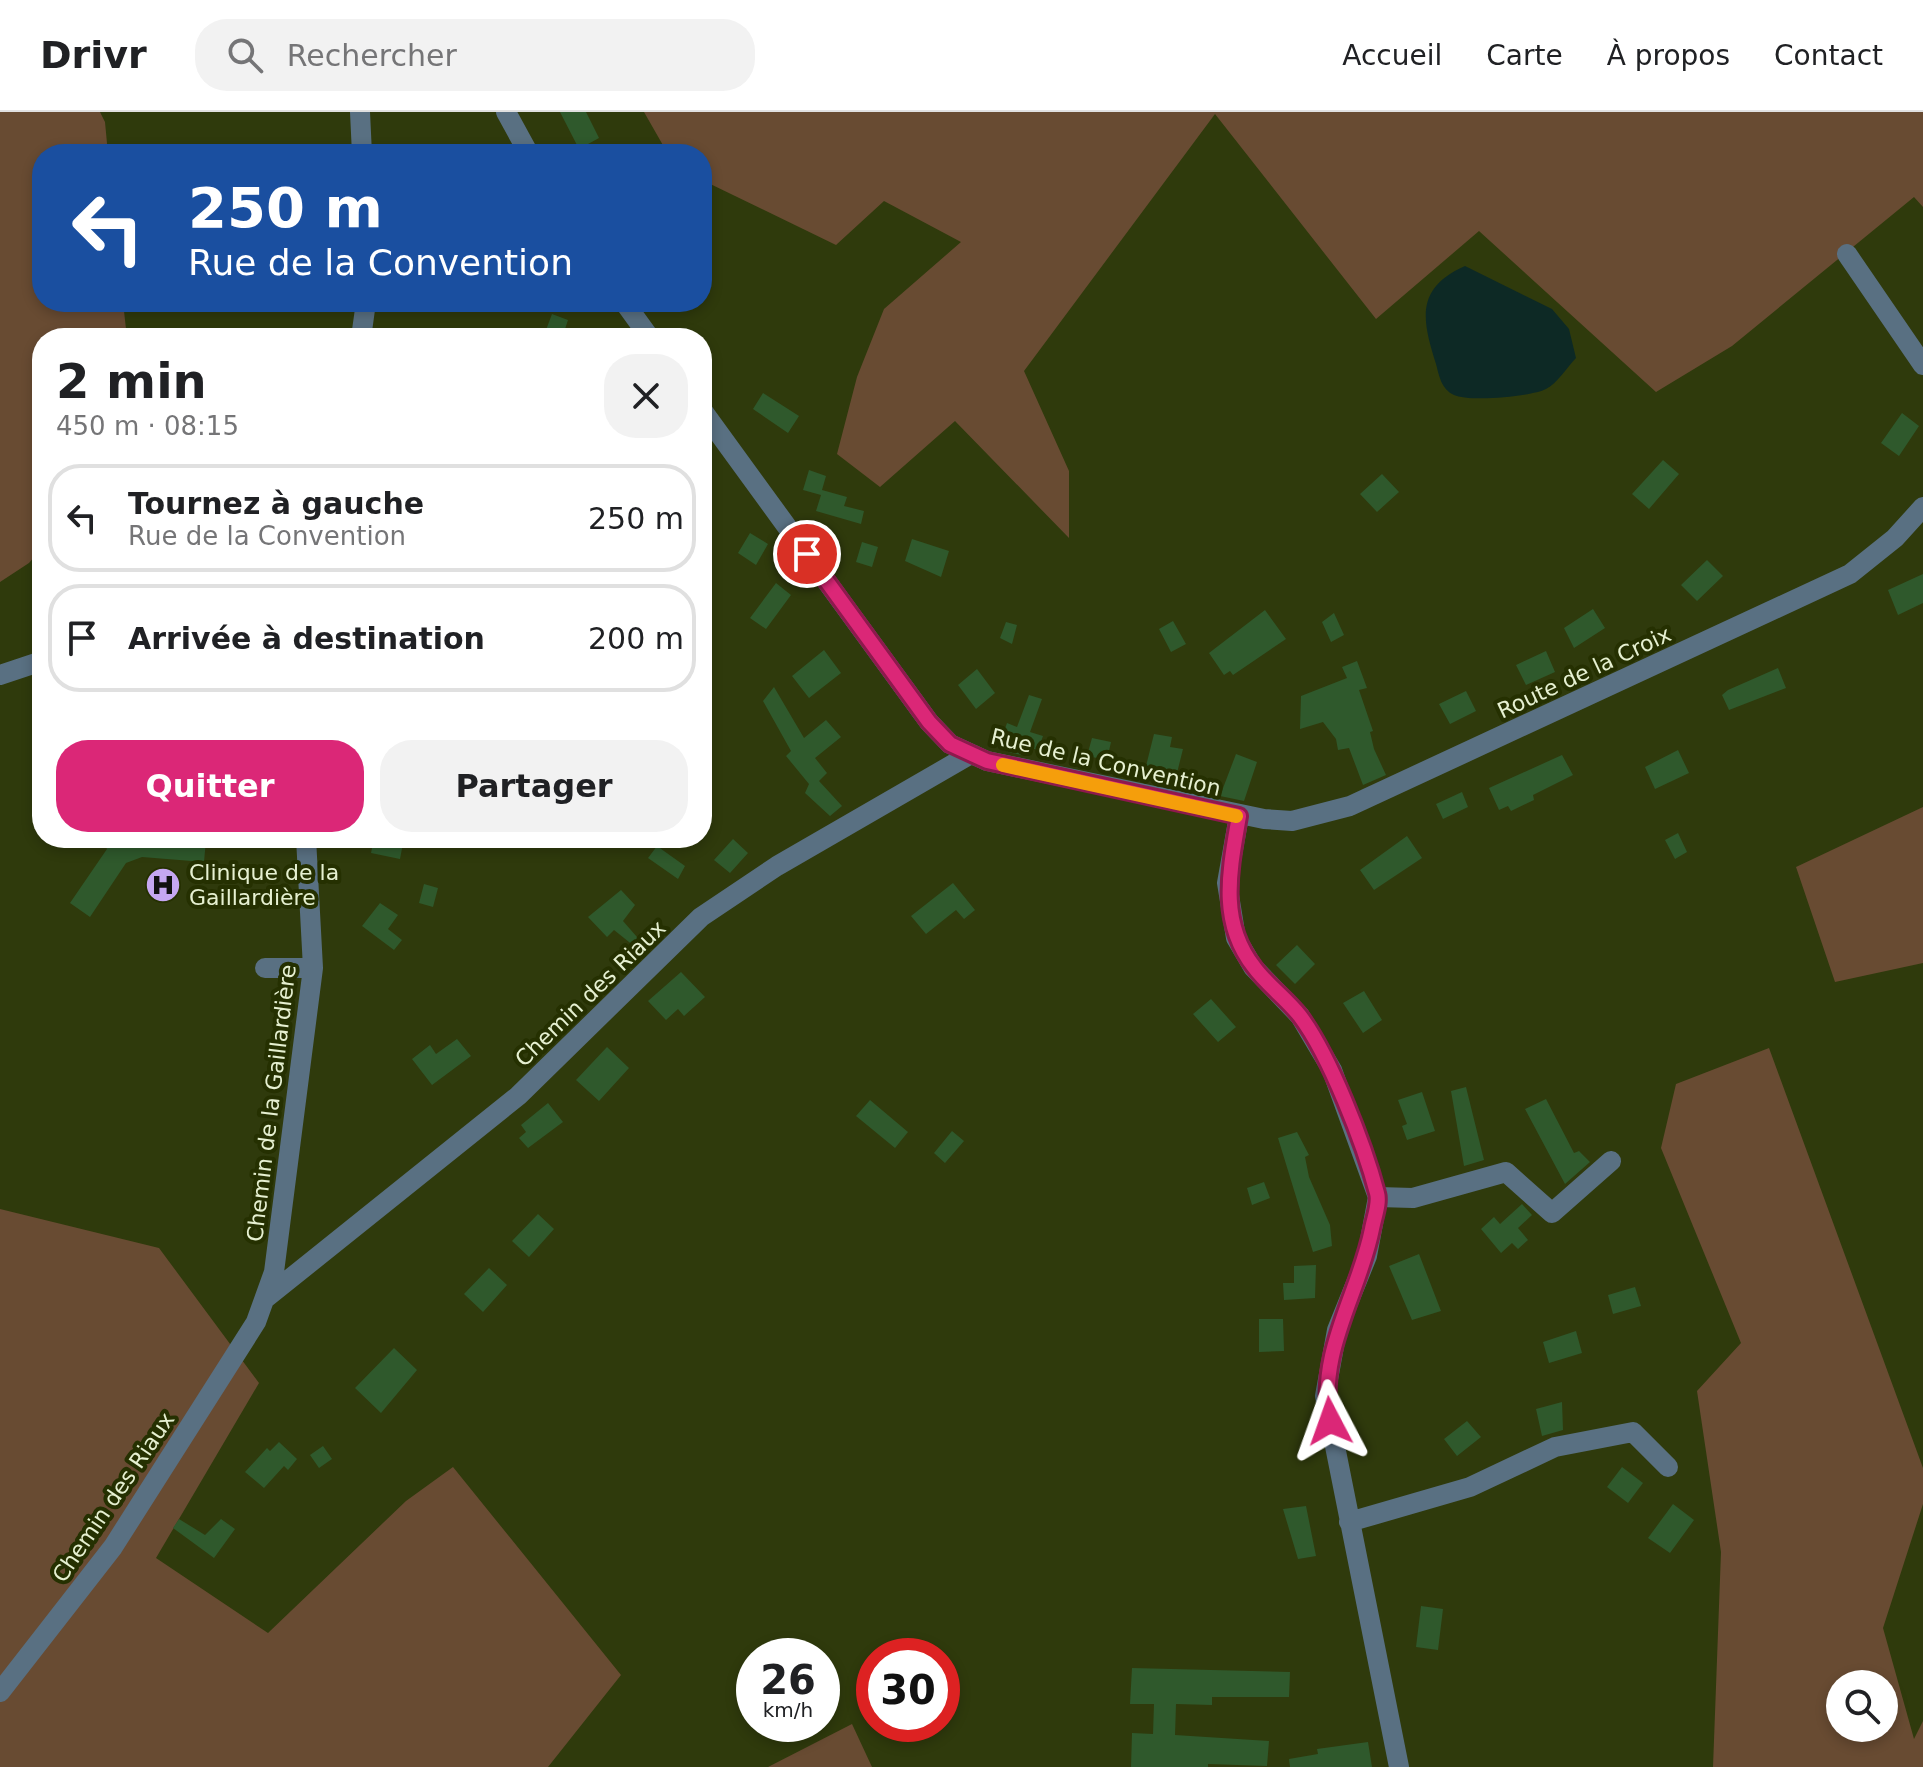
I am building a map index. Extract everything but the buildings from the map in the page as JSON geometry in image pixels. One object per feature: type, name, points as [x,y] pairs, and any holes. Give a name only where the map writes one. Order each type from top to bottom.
[{"type":"street","points":[[360,112],[362,144]]},
{"type":"street","points":[[506,112],[524,144]]},
{"type":"street","points":[[1847,254],[1923,365]]},
{"type":"street","name":"Rue de la Convention","points":[[712,424],[929,722],[950,744],[969,755],[1239,816]]},
{"type":"street","name":"Route de la Croix","points":[[1239,816],[1292,821],[1319,817],[1363,801],[1850,574],[1895,538],[1923,507]]},
{"type":"street","points":[[0,675],[32,664]]},
{"type":"street","name":"Chemin des Riaux","points":[[266,1298],[518,1096],[701,917],[777,866],[969,755]]},
{"type":"street","points":[[1239,816],[1227,883],[1236,938],[1253,967],[1300,1016],[1332,1070],[1378,1197],[1367,1256],[1337,1330],[1325,1396],[1399,1767]]},
{"type":"street","name":"Chemin de la Gaillardière","points":[[256,1322],[274,1272],[313,968],[307,848]]},
{"type":"street","points":[[265,968],[313,968]]},
{"type":"street","points":[[1378,1197],[1413,1198],[1506,1172],[1552,1213],[1611,1161]]},
{"type":"street","name":"Chemin des Riaux","points":[[0,1692],[113,1547],[256,1322]]},
{"type":"street","points":[[1349,1522],[1470,1487],[1555,1447],[1633,1432],[1668,1467]]},
{"type":"shaded area","points":[[0,112],[100,112],[105,122],[107,144],[32,144],[32,312],[124,312],[126,328],[32,328],[32,560],[0,582]]},
{"type":"shaded area","points":[[644,112],[1923,112],[1923,207],[1914,197],[1732,346],[1656,392],[1479,231],[1376,319],[1215,114],[1024,371],[1069,471],[1069,538],[955,421],[880,487],[837,454],[857,377],[884,309],[961,242],[884,201],[836,245],[712,185],[712,144],[662,144]]},
{"type":"shaded area","points":[[1923,807],[1923,963],[1835,982],[1796,867]]},
{"type":"shaded area","points":[[1769,1048],[1923,1468],[1923,1504],[1883,1628],[1895,1670],[1826,1670],[1826,1742],[1898,1742],[1898,1682],[1914,1739],[1923,1721],[1923,1767],[1713,1767],[1721,1552],[1697,1391],[1741,1343],[1661,1148],[1676,1084]]},
{"type":"shaded area","points":[[0,1209],[159,1248],[259,1383],[156,1558],[268,1633],[406,1501],[453,1467],[621,1675],[548,1767],[0,1767]]},
{"type":"shaded area","points":[[852,1724],[856,1742],[860,1742],[872,1767],[768,1767],[817,1742],[840,1742],[840,1730]]},
{"type":"water","points":[[1465,266],[1552,309],[1569,329],[1576,358],[1550,387],[1527,394],[1485,398],[1454,395],[1443,385],[1428,333],[1426,307],[1437,284]]},
{"type":"slow traffic","points":[[1003,765],[1236,816]]},
{"type":"place","name":"Clinique de la Gaillardière","points":[[163,885]]},
{"type":"route","points":[[807,554],[929,722],[950,744],[987,761],[1239,816],[1227,883],[1236,938],[1253,967],[1300,1016],[1332,1070],[1378,1197],[1367,1256],[1337,1330],[1325,1396],[1330,1421]]}]
